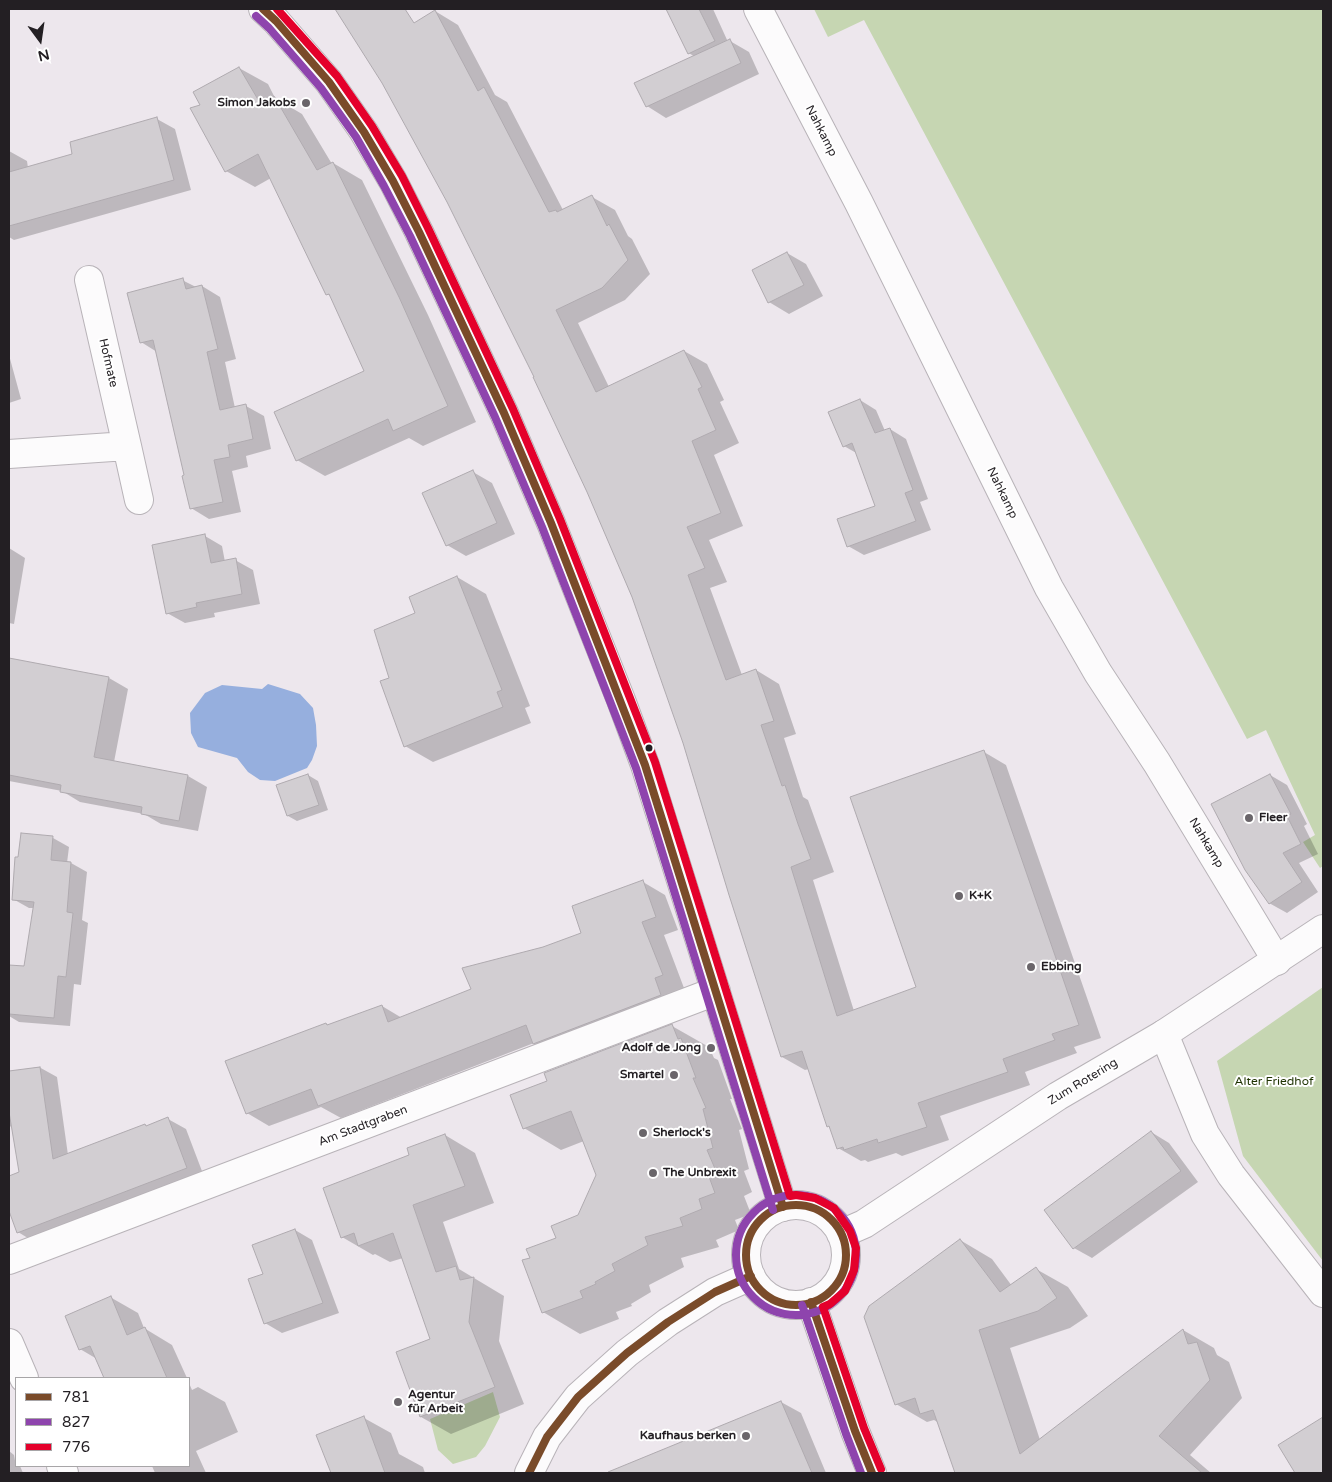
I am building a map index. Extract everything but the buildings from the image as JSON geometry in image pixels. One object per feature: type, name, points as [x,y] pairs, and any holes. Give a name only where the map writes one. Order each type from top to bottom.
[{"type":"street","points":[[263,9],[276,21],[329,82],[364,132],[393,181],[419,232],[504,413],[551,523],[645,765],[784,1207]]},
{"type":"street","name":"Nahkamp","points":[[758,9],[859,204],[1049,588],[1098,673],[1162,771],[1277,961]]},
{"type":"street","name":"Hofmate","points":[[89,280],[139,500]]},
{"type":"street","points":[[9,454],[127,446]]},
{"type":"street","name":"Zum Rotering","points":[[841,1234],[864,1224],[1058,1096],[1164,1034],[1277,961],[1323,928]]},
{"type":"street","name":"Am Stadtgraben","points":[[9,1260],[716,991]]},
{"type":"street","points":[[1164,1034],[1205,1134],[1231,1175],[1323,1293]]},
{"type":"street","points":[[794,1205],[813,1208],[828,1217],[841,1234],[846,1249],[841,1275],[837,1284],[824,1296],[811,1302],[788,1305],[771,1298],[757,1286],[748,1270],[746,1252],[750,1234],[761,1219],[776,1209],[794,1205]]},
{"type":"street","points":[[529,1473],[547,1437],[578,1396],[627,1353],[668,1322],[715,1292],[751,1276]]},
{"type":"street","points":[[811,1302],[855,1431],[872,1473]]},
{"type":"street","points":[[9,1343],[24,1377]]},
{"type":"green space","points":[[814,9],[1323,9],[1323,866],[1320,868],[1303,842],[1315,835],[1266,730],[1247,739],[864,20],[828,37]]},
{"type":"green space","name":"Alter Friedhof","points":[[1323,987],[1323,1261],[1243,1156],[1217,1061]]},
{"type":"green space","points":[[493,1392],[500,1417],[485,1446],[476,1457],[453,1464],[438,1450],[430,1419]]},
{"type":"water","points":[[268,684],[300,694],[313,708],[316,725],[317,746],[307,768],[275,781],[260,780],[248,772],[237,758],[198,747],[191,733],[190,713],[205,693],[222,685],[262,689]]},
{"type":"transit line","name":"781","points":[[263,9],[276,21],[329,82],[364,132],[393,181],[419,232],[504,413],[551,523],[645,765],[783,1207]]},
{"type":"transit line","name":"776","points":[[277,9],[337,76],[372,126],[402,176],[513,409],[560,519],[655,762],[790,1196],[815,1198],[834,1208],[850,1231],[856,1248],[854,1270],[845,1291],[830,1304],[823,1307],[864,1428],[881,1469]]},
{"type":"transit line","name":"827","points":[[256,16],[269,28],[321,88],[356,137],[410,236],[495,417],[542,527],[636,768],[773,1210]]},
{"type":"transit line","name":"827","points":[[796,1195],[819,1200],[829,1205],[838,1213],[846,1222],[851,1232],[856,1255],[851,1278],[846,1288],[838,1297],[829,1305],[819,1310],[796,1315],[773,1310],[763,1305],[754,1297],[746,1288],[741,1278],[736,1255],[741,1232],[746,1222],[754,1213],[763,1205],[773,1200],[796,1195]]},
{"type":"transit line","name":"781","points":[[796,1205],[815,1209],[831,1220],[842,1236],[846,1255],[842,1274],[831,1290],[815,1301],[796,1305],[777,1301],[761,1290],[750,1274],[746,1255],[750,1236],[761,1220],[777,1209],[796,1205]]},
{"type":"transit line","name":"781","points":[[529,1473],[547,1437],[578,1397],[627,1353],[668,1322],[715,1292],[751,1276]]},
{"type":"transit line","name":"781","points":[[811,1302],[855,1431],[872,1473]]},
{"type":"transit line","name":"827","points":[[802,1305],[861,1473]]},
{"type":"place","name":"Simon Jakobs","points":[[306,103]]},
{"type":"place","name":"Fleer","points":[[1249,818]]},
{"type":"place","name":"K+K","points":[[959,896]]},
{"type":"place","name":"Ebbing","points":[[1031,967]]},
{"type":"place","name":"Adolf de Jong","points":[[711,1048]]},
{"type":"place","name":"Smartel","points":[[674,1075]]},
{"type":"place","name":"Sherlock's","points":[[643,1133]]},
{"type":"place","name":"The Unbrexit","points":[[653,1173]]},
{"type":"place","name":"Agentur für Arbeit","points":[[398,1402]]},
{"type":"place","name":"Kaufhaus berken","points":[[746,1436]]}]
